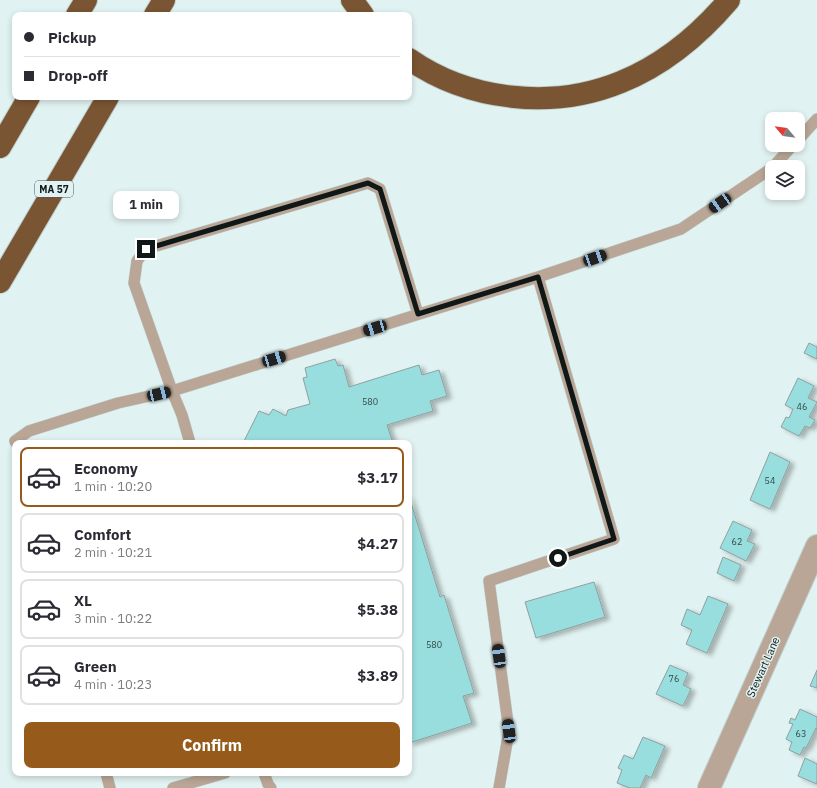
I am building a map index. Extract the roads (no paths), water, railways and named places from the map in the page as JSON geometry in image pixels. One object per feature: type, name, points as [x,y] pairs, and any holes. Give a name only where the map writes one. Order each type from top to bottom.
[{"type":"highway","points":[[80,12],[86,0]]},
{"type":"highway","points":[[158,12],[164,0]]},
{"type":"highway","points":[[352,0],[361,12]]},
{"type":"highway","points":[[412,60],[430,72],[448,80],[484,92],[522,98],[575,96],[600,90],[622,82],[662,60],[690,39],[729,0]]},
{"type":"highway","points":[[0,147],[27,100]]},
{"type":"highway","name":"MA 57","points":[[0,282],[106,100]]},
{"type":"street","name":"Stewart Lane","points":[[709,788],[817,546]]},
{"type":"lane","points":[[805,132],[817,119]]},
{"type":"lane","points":[[779,160],[786,152]]},
{"type":"lane","points":[[17,440],[29,431],[118,403],[172,391],[538,277],[681,229],[765,172]]},
{"type":"lane","points":[[189,440],[182,415],[134,283],[137,261],[146,249],[368,183],[380,189],[418,314]]},
{"type":"lane","points":[[499,788],[509,731],[489,581],[614,539],[538,277]]},
{"type":"lane","points":[[107,776],[110,788]]},
{"type":"lane","points":[[173,788],[215,776]]},
{"type":"lane","points":[[265,776],[271,788]]}]
